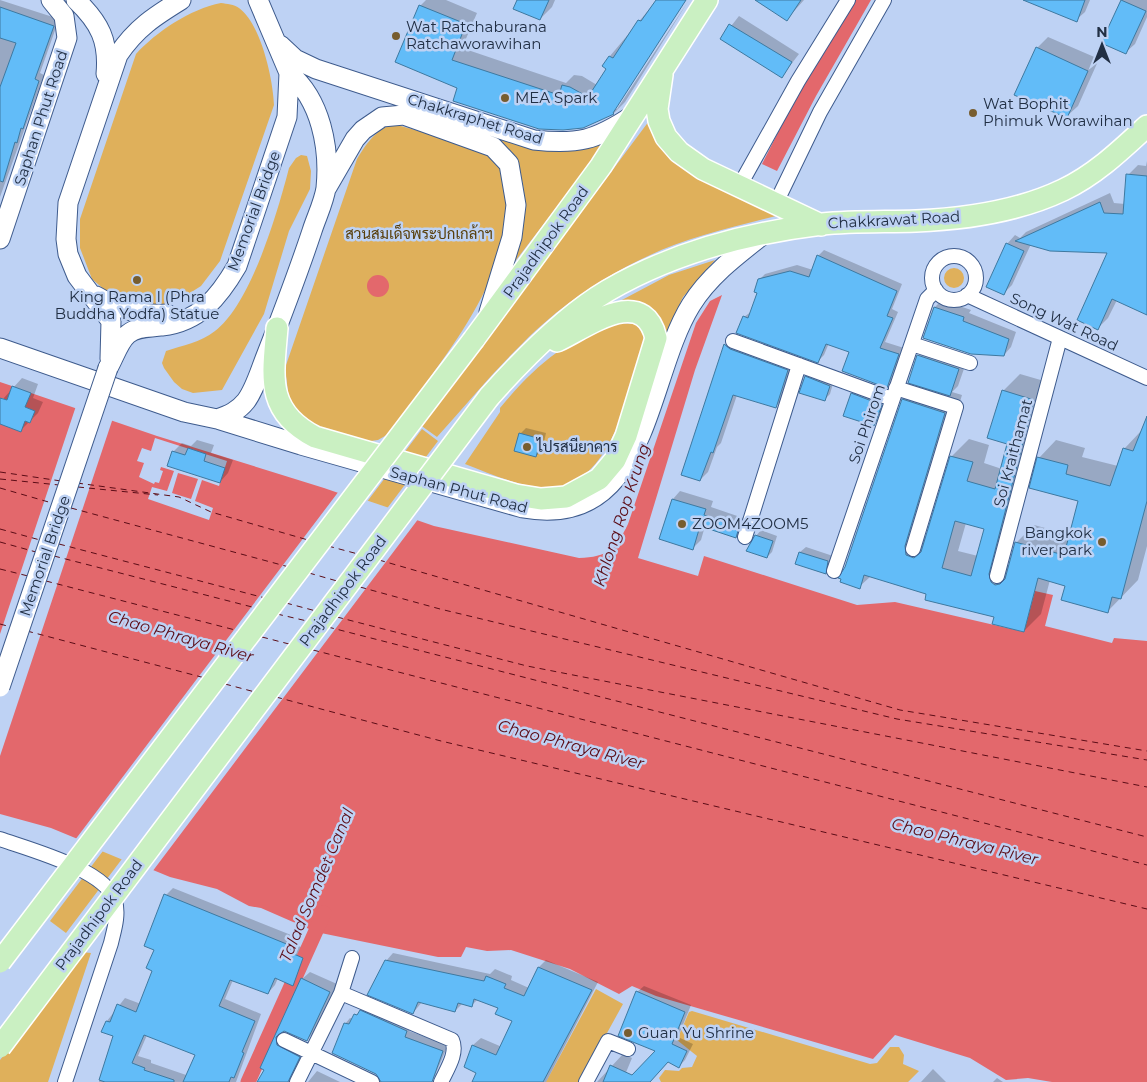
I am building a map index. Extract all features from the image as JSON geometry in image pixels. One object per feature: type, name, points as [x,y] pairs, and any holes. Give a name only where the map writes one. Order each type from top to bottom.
[{"type":"main road","name":"Chakkraphet Road","points":[[632,115],[707,0]]},
{"type":"main road","points":[[664,68],[657,109],[659,121],[666,137],[679,152],[703,169],[821,224]]},
{"type":"main road","name":"Prajadhipok Road","points":[[0,962],[479,332],[601,166],[632,115]]},
{"type":"main road","name":"Chakkrawat Road","points":[[764,234],[821,224],[918,221],[974,215],[1016,207],[1063,190],[1100,168],[1147,126]]},
{"type":"main road","name":"Prajadhipok Road","points":[[0,1047],[489,397],[518,365],[578,312],[605,292],[635,276],[664,262],[695,251],[764,234]]},
{"type":"main road","points":[[277,328],[273,382],[276,396],[286,415],[304,431],[315,437],[516,495],[541,499],[566,497],[594,483],[615,460],[626,436],[656,338],[654,327],[645,315],[627,310],[601,319],[531,354]]},
{"type":"street","name":"Saphan Phut Road","points":[[0,240],[67,38],[64,16],[51,0]]},
{"type":"street","points":[[76,0],[94,19],[106,45],[104,95]]},
{"type":"street","points":[[104,95],[118,54],[130,36],[148,21],[182,0]]},
{"type":"street","points":[[743,186],[848,0]]},
{"type":"street","points":[[772,201],[884,0]]},
{"type":"street","name":"Chakkraphet Road","points":[[256,4],[277,42],[289,73]]},
{"type":"street","name":"Chakkraphet Road","points":[[277,42],[295,59],[316,69],[534,140],[556,142],[584,140],[608,132],[632,115]]},
{"type":"street","points":[[289,73],[301,83],[320,121],[325,152],[326,189]]},
{"type":"street","name":"Memorial Bridge","points":[[0,687],[108,368],[127,335],[139,328],[182,322],[200,313],[225,288],[237,266],[287,117],[289,73]]},
{"type":"street","name":"Memorial Bridge","points":[[104,95],[68,204],[66,239],[68,254],[74,271],[111,321],[108,368]]},
{"type":"street","points":[[217,418],[231,414],[247,400],[277,328],[326,189],[355,139],[363,130],[382,117],[404,115],[493,147],[509,164],[516,205],[512,236],[506,262],[479,332]]},
{"type":"street","name":"Chakkrawat Road","points":[[1126,146],[1147,141]]},
{"type":"street","name":"Saphan Phut Road","points":[[0,348],[184,412],[217,418],[310,448],[523,508],[552,510],[581,504],[615,479],[635,450],[678,331],[690,305],[714,276],[764,234]]},
{"type":"street","points":[[936,290],[932,276],[934,270],[943,259],[957,257],[970,264],[974,270],[975,284],[967,296]]},
{"type":"street","points":[[87,289],[108,303],[124,310],[158,315],[186,309],[225,288]]},
{"type":"street","name":"Song Wat Road","points":[[936,290],[940,295],[954,300],[967,296],[1147,378]]},
{"type":"street","name":"Soi Phirom","points":[[834,571],[928,299],[936,290]]},
{"type":"street","name":"Soi Kraithamat","points":[[998,576],[1060,338]]},
{"type":"street","points":[[733,341],[799,365],[894,394],[956,407],[913,549]]},
{"type":"street","points":[[912,344],[970,363]]},
{"type":"street","points":[[745,537],[799,365]]},
{"type":"street","points":[[0,839],[95,877],[107,887],[115,901],[116,921],[111,943],[65,1082]]},
{"type":"street","points":[[297,1082],[341,993],[352,958]]},
{"type":"street","points":[[341,993],[452,1040],[455,1046],[441,1082]]},
{"type":"street","points":[[284,1040],[372,1082]]},
{"type":"street","points":[[586,1082],[608,1041],[628,1049]]},
{"type":"green space","points":[[221,3],[239,8],[254,26],[268,67],[274,105],[220,261],[201,286],[182,298],[161,305],[140,305],[113,297],[92,279],[80,248],[80,219],[136,54],[153,38],[174,23],[197,10]]},
{"type":"green space","name":"สวนสมเด็จพระปกเกล้าฯ","points":[[652,117],[659,131],[784,214],[679,243],[629,265],[596,284],[565,306],[536,331],[500,366],[437,437],[405,414],[392,432],[378,440],[349,444],[299,416],[289,399],[285,368],[357,159],[377,133],[394,124],[465,145],[497,162],[503,175],[506,199],[505,225],[500,251],[492,275],[468,321],[424,386],[442,399]]},
{"type":"green space","points":[[494,137],[515,143],[580,149],[606,143],[510,268],[523,214],[523,183],[518,168]]},
{"type":"green space","points":[[301,155],[307,156],[311,171],[310,189],[289,231],[264,314],[222,390],[193,393],[182,389],[174,382],[164,368],[162,363],[166,351],[203,338],[215,331],[228,318],[240,300],[261,256],[278,208],[289,168],[296,158]]},
{"type":"green space","points":[[715,260],[683,297],[663,340],[634,302],[620,301],[669,275]]},
{"type":"green space","points":[[954,268],[961,271],[964,278],[961,285],[954,288],[947,285],[944,278],[947,271]]},
{"type":"green space","points":[[620,323],[635,324],[643,332],[644,344],[631,389],[612,438],[599,459],[583,476],[563,486],[538,487],[510,481],[465,464],[500,412],[500,408],[539,367],[568,345],[601,329]]},
{"type":"green space","points":[[422,429],[438,441],[66,933],[50,921]]},
{"type":"green space","points":[[81,952],[91,953],[48,1082],[0,1082],[0,1060]]},
{"type":"green space","points":[[596,989],[623,1004],[580,1082],[546,1082]]},
{"type":"green space","points":[[692,1011],[870,1064],[877,1063],[890,1047],[899,1047],[904,1055],[903,1064],[919,1071],[908,1082],[661,1082],[659,1078],[665,1070],[679,1071],[682,1068],[692,1067],[697,1056],[677,1040],[689,1012]]},
{"type":"water","points":[[853,0],[871,0],[816,96],[777,171],[762,164],[794,101]]},
{"type":"water","points":[[378,275],[386,278],[389,286],[386,294],[378,297],[370,294],[367,286],[370,278]]},
{"type":"water","name":"Chao Phraya River","points":[[722,295],[695,370],[638,558],[698,576],[704,556],[857,605],[895,602],[1024,632],[1035,591],[1053,595],[1045,626],[1112,643],[1114,638],[1147,641],[1147,1082],[1052,1082],[1028,1078],[1006,1080],[970,1058],[895,1035],[873,1059],[656,996],[632,986],[619,994],[570,969],[511,950],[487,951],[466,947],[461,957],[438,957],[316,932],[261,908],[249,906],[217,889],[170,877],[51,828],[0,814],[0,424],[21,420],[30,423],[35,411],[25,407],[31,393],[157,436],[324,488],[434,526],[579,558],[597,556],[610,550],[624,533],[696,323],[710,301]]},
{"type":"water","points":[[0,382],[12,386],[7,400],[2,398],[0,403]]},
{"type":"pier","points":[[76,406],[113,418],[0,756],[0,634]]},
{"type":"pier","points":[[155,438],[227,461],[219,486],[202,480],[195,501],[213,508],[209,520],[148,499],[152,487],[167,491],[174,471],[161,467],[160,470],[163,471],[159,483],[155,482],[154,484],[139,477],[144,463],[137,461],[142,448],[151,451]],"holes":[[[178,473],[198,479],[191,499],[172,493]]]},
{"type":"pier","points":[[339,491],[419,518],[152,872],[75,840]]},
{"type":"building","points":[[517,0],[549,0],[540,20],[513,9]]},
{"type":"building","points":[[656,0],[686,0],[614,114],[583,128],[563,130],[539,129],[453,101],[457,88],[395,62],[419,5],[466,24],[452,60],[559,95],[562,85],[570,87],[588,97],[606,69],[602,66],[609,56],[613,58],[638,20],[641,21]]},
{"type":"building","points":[[755,0],[801,0],[787,21]]},
{"type":"building","points":[[1023,0],[1085,0],[1077,22]]},
{"type":"building","points":[[1121,0],[1146,11],[1126,54],[1101,43]]},
{"type":"building","points":[[0,7],[54,26],[35,79],[39,81],[23,129],[21,128],[17,143],[15,142],[3,182],[0,181],[0,87],[16,43],[0,38]]},
{"type":"building","points":[[729,24],[792,62],[782,78],[720,39]]},
{"type":"building","points":[[1036,47],[1088,71],[1067,118],[1014,95]]},
{"type":"building","points":[[1126,174],[1147,176],[1147,315],[1112,299],[1098,330],[1077,320],[1107,253],[1050,251],[1015,241],[1100,202],[1104,213],[1123,214]]},
{"type":"building","points":[[1006,243],[1024,251],[1004,295],[986,287]]},
{"type":"building","points":[[817,255],[897,291],[887,316],[893,318],[880,348],[899,354],[887,388],[842,371],[849,352],[826,344],[818,363],[736,333],[743,316],[748,318],[757,293],[754,292],[758,279],[790,271],[809,277]]},
{"type":"building","points":[[934,307],[964,317],[963,321],[1009,339],[1004,356],[971,354],[923,338]]},
{"type":"building","points":[[724,344],[730,349],[788,370],[776,408],[733,395],[713,453],[711,452],[700,481],[681,475]]},
{"type":"building","points":[[917,355],[959,369],[950,396],[908,383]]},
{"type":"building","points":[[805,376],[830,386],[825,401],[799,393]]},
{"type":"building","points":[[12,386],[31,393],[25,407],[35,411],[30,423],[25,421],[21,432],[0,424],[0,398],[7,400]]},
{"type":"building","points":[[1002,390],[1034,400],[989,574],[991,582],[995,585],[1000,584],[1005,579],[1015,542],[1064,555],[1078,501],[1029,488],[1037,457],[1068,465],[1066,474],[1110,486],[1123,448],[1133,451],[1147,416],[1147,501],[1121,599],[1112,597],[1108,613],[1061,600],[1065,586],[1038,578],[1024,632],[992,624],[994,617],[925,600],[926,594],[864,575],[860,589],[840,582],[841,579],[838,578],[845,567],[902,399],[945,413],[905,546],[906,555],[914,558],[921,552],[950,456],[973,462],[967,481],[995,489],[1007,444],[987,438]],"holes":[[[955,521],[984,529],[971,576],[942,568]]]},
{"type":"building","points":[[851,393],[882,405],[874,426],[843,416]]},
{"type":"building","name":"ไปรสนียาคาร","points":[[519,433],[541,439],[536,457],[514,451]]},
{"type":"building","points":[[188,448],[206,454],[204,461],[225,468],[220,483],[167,466],[172,451],[185,455]]},
{"type":"building","name":"ZOOM4ZOOM5","points":[[672,499],[706,509],[704,515],[739,527],[736,538],[700,526],[693,550],[659,539]]},
{"type":"building","points":[[755,535],[773,541],[767,558],[746,551]]},
{"type":"building","points":[[799,552],[828,561],[826,574],[795,564]]},
{"type":"building","points":[[164,894],[289,945],[287,951],[303,958],[293,986],[275,978],[268,994],[230,980],[219,1006],[255,1021],[234,1078],[231,1077],[229,1082],[183,1082],[195,1055],[144,1035],[132,1063],[145,1068],[144,1070],[174,1080],[174,1082],[105,1082],[99,1080],[113,1036],[101,1032],[106,1021],[110,1022],[117,1004],[136,1012],[152,971],[146,968],[154,950],[144,946]]},
{"type":"building","points":[[385,960],[484,981],[486,976],[506,984],[504,988],[524,996],[538,967],[592,990],[543,1082],[472,1082],[476,1073],[464,1067],[472,1045],[496,1055],[512,1021],[495,1014],[498,1008],[474,999],[472,1007],[458,1003],[455,1012],[418,1002],[413,1014],[367,995]]},
{"type":"building","points":[[301,978],[330,992],[307,1041],[284,1031],[276,1037],[277,1045],[300,1057],[288,1082],[257,1082],[264,1070],[260,1068]]},
{"type":"building","points":[[636,991],[685,1012],[672,1044],[687,1051],[679,1068],[668,1062],[650,1082],[603,1082],[610,1065],[632,1075],[655,1051],[618,1036]]},
{"type":"building","points":[[360,1010],[407,1031],[405,1037],[443,1051],[432,1082],[381,1082],[376,1074],[332,1053],[344,1023],[349,1024],[354,1014],[357,1015]]},
{"type":"waterway","name":"Talad Somdet Canal","points":[[248,1082],[324,913]]},
{"type":"ferry route","points":[[0,472],[61,481]]},
{"type":"ferry route","points":[[0,479],[59,485]]},
{"type":"ferry route","points":[[77,483],[179,497],[211,512],[308,540]]},
{"type":"ferry route","points":[[78,487],[158,495]]},
{"type":"ferry route","points":[[0,488],[52,503]]},
{"type":"ferry route","points":[[71,508],[289,567]]},
{"type":"ferry route","points":[[0,529],[40,540]]},
{"type":"ferry route","points":[[0,542],[36,552]]},
{"type":"ferry route","points":[[59,544],[265,598]]},
{"type":"ferry route","points":[[328,546],[358,554]]},
{"type":"ferry route","points":[[54,556],[256,608]]},
{"type":"ferry route","points":[[379,560],[900,710],[1147,751]]},
{"type":"ferry route","points":[[0,569],[28,576]]},
{"type":"ferry route","points":[[309,573],[337,581]]},
{"type":"ferry route","points":[[46,581],[239,631]]},
{"type":"ferry route","points":[[360,587],[440,609],[897,719],[1147,760]]},
{"type":"ferry route","points":[[286,603],[316,611]]},
{"type":"ferry route","points":[[277,614],[307,621]]},
{"type":"ferry route","points":[[337,617],[527,666],[1147,787]]},
{"type":"ferry route","points":[[0,624],[11,627]]},
{"type":"ferry route","points":[[328,627],[1147,837]]},
{"type":"ferry route","points":[[27,631],[205,678]]},
{"type":"ferry route","points":[[262,637],[289,644]]},
{"type":"ferry route","points":[[313,650],[1147,865]]},
{"type":"ferry route","points":[[225,684],[255,692]]},
{"type":"ferry route","points":[[276,697],[441,741],[1147,909]]},
{"type":"place","name":"Wat Ratchaburana Ratchaworawihan","points":[[396,36]]},
{"type":"place","name":"MEA Spark","points":[[505,98]]},
{"type":"place","name":"Wat Bophit Phimuk Worawihan","points":[[973,113]]},
{"type":"place","name":"King Rama I (Phra Buddha Yodfa) Statue","points":[[137,280]]},
{"type":"place","name":"ไปรสนียาคาร","points":[[527,447]]},
{"type":"place","name":"ZOOM4ZOOM5","points":[[682,524]]},
{"type":"place","name":"Bangkok river park","points":[[1102,542]]},
{"type":"place","name":"Guan Yu Shrine","points":[[628,1033]]},
{"type":"water label","name":"Khlong Rop Krung","points":[[621,515]]}]
